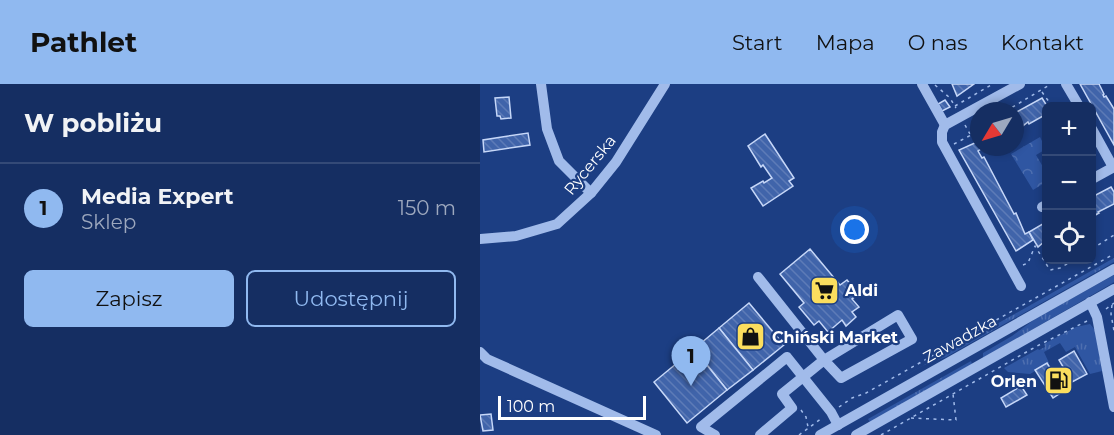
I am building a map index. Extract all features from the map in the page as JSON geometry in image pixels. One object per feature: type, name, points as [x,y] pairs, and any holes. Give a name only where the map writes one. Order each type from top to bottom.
[{"type":"street","points":[[541,84],[546,129],[559,161],[591,193]]},
{"type":"street","name":"Rycerska","points":[[480,239],[516,237],[557,224],[591,193],[616,162],[665,84]]},
{"type":"street","points":[[922,84],[945,124]]},
{"type":"street","points":[[1020,84],[945,124],[942,142],[1021,286]]},
{"type":"street","points":[[1066,84],[1077,102]]},
{"type":"street","points":[[1096,136],[1114,167],[1096,177]]},
{"type":"street","name":"Zawadzka","points":[[820,435],[1114,268]]},
{"type":"street","points":[[758,277],[824,360],[841,378],[912,339],[898,315],[824,360],[782,394],[792,408],[760,435]]},
{"type":"street","name":"Zawadzka","points":[[856,435],[1114,289]]},
{"type":"street","points":[[1090,302],[1098,317],[1114,407]]},
{"type":"street","points":[[480,352],[487,359],[656,435]]},
{"type":"street","points":[[715,435],[701,427],[788,357],[831,412],[838,425]]},
{"type":"path","points":[[955,106],[993,84]]},
{"type":"path","points":[[1022,102],[1051,84]]},
{"type":"path","points":[[1041,91],[1049,102]]},
{"type":"path","points":[[1096,247],[1114,236]]},
{"type":"path","points":[[1028,262],[1035,246],[1042,257]]},
{"type":"path","points":[[799,435],[852,398],[876,387],[1114,254]]},
{"type":"path","points":[[1046,264],[1050,270],[1067,264]]},
{"type":"path","points":[[881,435],[1075,325],[1098,317],[1113,303]]},
{"type":"path","points":[[1113,303],[1111,314],[1114,331]]},
{"type":"path","points":[[911,418],[956,420],[953,394]]},
{"type":"green space","points":[[1040,137],[1042,141],[1042,151],[1036,155],[1042,165],[1042,184],[1033,190],[1012,156],[1024,156],[1024,146]]},
{"type":"green space","points":[[1114,258],[1114,262],[946,357],[923,366]]},
{"type":"green space","points":[[1114,275],[1114,282],[1111,284],[983,358],[983,353],[1035,319]]},
{"type":"green space","points":[[1090,324],[1095,330],[1102,371],[1090,374],[1075,347],[1066,352],[1060,343],[1044,352],[1049,363],[1030,374],[1008,372],[1004,368],[1045,347],[1044,344],[1076,327]]},
{"type":"green space","points":[[971,361],[972,364],[870,422],[868,419]]},
{"type":"building","points":[[952,84],[974,84],[957,96]]},
{"type":"building","points":[[1080,84],[1099,84],[1104,97],[1106,96],[1114,109],[1114,145],[1096,113],[1096,102],[1090,102]]},
{"type":"building","points":[[509,97],[511,118],[501,119],[497,116],[495,98]]},
{"type":"building","points":[[1042,98],[1044,102],[1042,102],[1042,117],[1024,125],[1024,108]]},
{"type":"building","points":[[945,100],[950,107],[942,111],[938,104]]},
{"type":"building","points":[[528,133],[530,145],[484,152],[483,140]]},
{"type":"building","points":[[765,134],[794,178],[789,181],[793,186],[763,206],[751,188],[772,178],[763,165],[761,167],[748,146]]},
{"type":"building","points":[[970,145],[970,156],[984,157],[1014,214],[1016,213],[1025,234],[1029,232],[1033,240],[1016,251],[959,150]]},
{"type":"building","points":[[1111,187],[1114,192],[1114,204],[1096,215],[1096,195]]},
{"type":"building","points":[[1042,224],[1042,244],[1038,247],[1029,232]]},
{"type":"building","name":"Aldi","points":[[810,249],[840,285],[847,280],[859,294],[852,299],[859,307],[852,312],[856,317],[846,326],[842,320],[828,332],[819,321],[814,325],[799,307],[804,303],[780,274]]},
{"type":"building","name":"Chiński Market","points":[[749,303],[784,345],[753,370],[719,328]]},
{"type":"building","points":[[719,328],[753,370],[727,390],[694,349]]},
{"type":"building","points":[[694,349],[727,390],[687,423],[654,382]]},
{"type":"building","points":[[1074,351],[1087,374],[1072,382],[1059,360]]},
{"type":"building","points":[[1047,363],[1055,376],[1065,370],[1070,380],[1061,385],[1065,390],[1053,398],[1035,370]]},
{"type":"building","points":[[1021,386],[1027,395],[1006,407],[1001,398]]},
{"type":"building","points":[[491,414],[493,430],[483,431],[480,415]]},
{"type":"place","name":"Aldi","points":[[824,290]]},
{"type":"place","name":"Chiński Market","points":[[751,337]]},
{"type":"place","name":"Orlen","points":[[1058,381]]},
{"type":"place","name":"Media Expert","points":[[691,386]]}]
